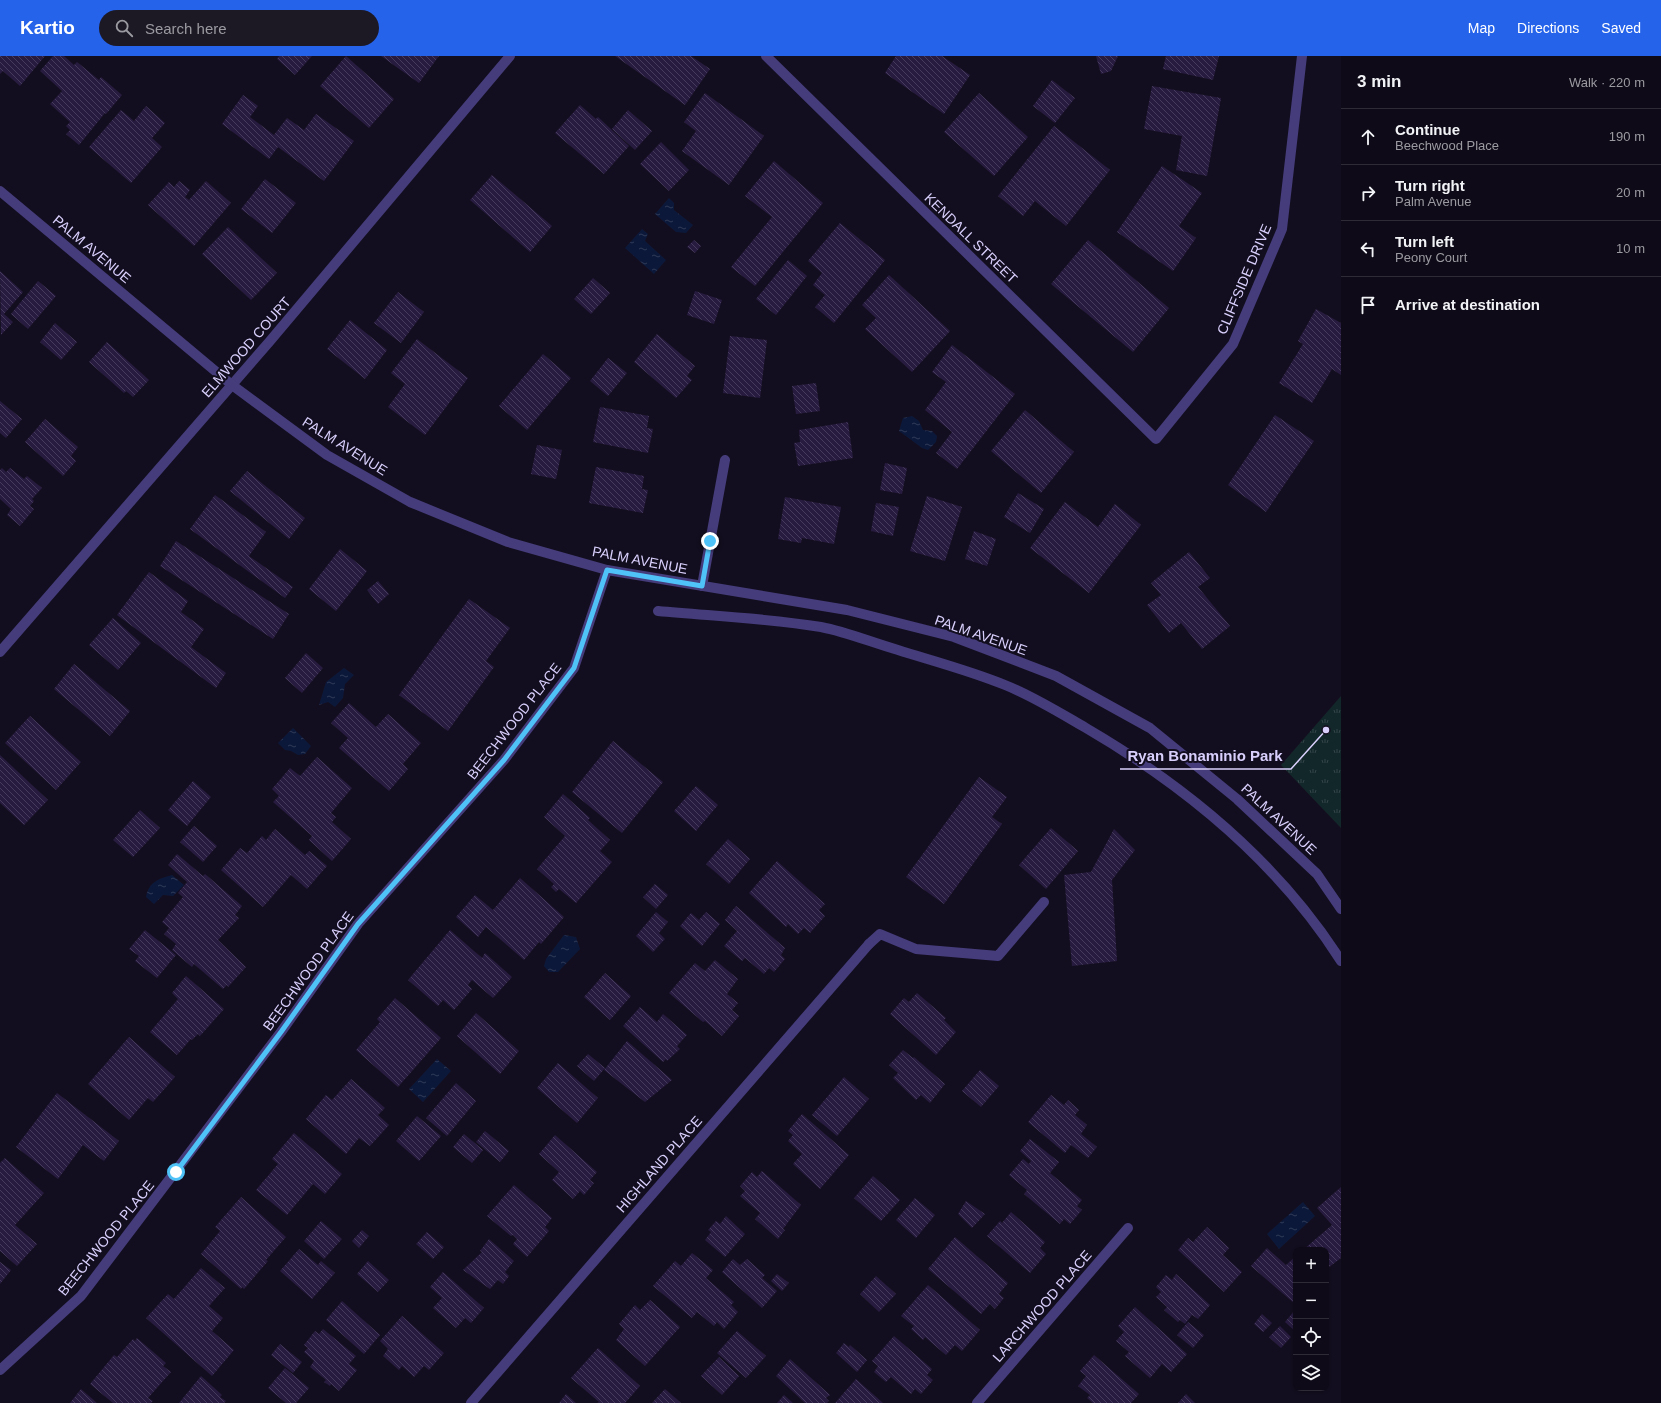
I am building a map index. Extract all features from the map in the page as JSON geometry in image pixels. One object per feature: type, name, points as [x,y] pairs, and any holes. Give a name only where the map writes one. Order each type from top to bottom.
[{"type":"street","name":"ELMWOOD COURT","points":[[0,652],[232,385],[510,56]]},
{"type":"street","name":"KENDALL STREET","points":[[766,56],[1156,439]]},
{"type":"street","name":"CLIFFSIDE DRIVE","points":[[1156,439],[1233,344],[1282,229],[1302,56]]},
{"type":"street","name":"PALM AVENUE","points":[[0,191],[232,385],[327,455],[410,502],[508,542],[607,570],[847,610],[954,637],[1056,676],[1150,728],[1237,799],[1317,874],[1341,909]]},
{"type":"street","points":[[702,586],[725,460]]},
{"type":"street","name":"BEECHWOOD PLACE","points":[[0,1370],[81,1296],[281,1032],[358,924],[504,760],[542,711],[574,668],[607,570]]},
{"type":"street","points":[[658,611],[822,628],[917,656],[1005,685],[1066,717],[1116,746],[1177,786],[1240,839],[1280,881],[1326,938],[1341,961]]},
{"type":"street","name":"HIGHLAND PLACE","points":[[471,1403],[869,944],[880,934],[916,949],[998,956],[1044,902]]},
{"type":"street","name":"LARCHWOOD PLACE","points":[[977,1403],[1128,1228]]},
{"type":"green space","points":[[1341,696],[1341,828],[1281,765]]},
{"type":"water","points":[[669,198],[674,203],[674,210],[693,225],[686,233],[676,232],[655,214]]},
{"type":"water","points":[[642,229],[648,234],[645,241],[666,260],[654,274],[625,248]]},
{"type":"water","points":[[912,416],[919,421],[923,430],[932,431],[937,436],[936,442],[928,450],[922,448],[899,431],[903,418]]},
{"type":"water","points":[[344,668],[354,675],[345,684],[343,698],[335,707],[328,702],[319,705],[326,682]]},
{"type":"water","points":[[293,728],[311,746],[305,754],[298,755],[291,751],[285,750],[278,743]]},
{"type":"water","points":[[172,875],[184,885],[173,896],[163,895],[154,904],[146,897],[149,888],[158,880]]},
{"type":"water","points":[[564,935],[576,937],[580,949],[558,972],[549,972],[544,966],[546,959]]},
{"type":"water","points":[[437,1059],[451,1071],[423,1102],[409,1089]]},
{"type":"water","points":[[1303,1202],[1315,1216],[1279,1249],[1267,1234]]},
{"type":"building","points":[[0,56],[45,56],[20,86],[3,71],[0,74]]},
{"type":"building","points":[[53,56],[64,56],[74,65],[77,62],[99,80],[101,77],[122,95],[79,145],[66,134],[70,130],[66,126],[70,122],[50,104],[62,91],[40,71]]},
{"type":"building","points":[[279,56],[312,56],[295,75],[277,59]]},
{"type":"building","points":[[346,56],[394,99],[369,128],[320,86]]},
{"type":"building","points":[[381,56],[439,56],[419,83]]},
{"type":"building","points":[[615,56],[691,56],[710,69],[685,105]]},
{"type":"building","points":[[896,56],[942,56],[970,75],[944,114],[885,73]]},
{"type":"building","points":[[1096,56],[1118,56],[1111,71],[1101,74]]},
{"type":"building","points":[[1166,56],[1219,56],[1213,80],[1163,69]]},
{"type":"building","points":[[1052,80],[1075,98],[1055,123],[1033,106]]},
{"type":"building","points":[[1152,86],[1221,98],[1207,176],[1176,170],[1182,136],[1144,129]]},
{"type":"building","points":[[705,93],[764,136],[729,185],[682,151],[696,131],[684,122]]},
{"type":"building","points":[[979,93],[1028,137],[994,176],[944,132]]},
{"type":"building","points":[[243,95],[258,106],[250,117],[274,135],[287,118],[304,130],[316,114],[354,141],[324,181],[278,147],[269,159],[222,124]]},
{"type":"building","points":[[580,105],[596,119],[598,117],[629,146],[604,174],[555,133]]},
{"type":"building","points":[[146,106],[165,123],[152,138],[162,147],[131,183],[89,147],[121,110],[134,121]]},
{"type":"building","points":[[628,110],[652,131],[635,150],[612,129]]},
{"type":"building","points":[[1054,126],[1110,170],[1066,226],[1035,201],[1023,216],[998,196]]},
{"type":"building","points":[[661,142],[689,170],[669,191],[640,164]]},
{"type":"building","points":[[774,161],[823,203],[755,286],[731,267],[772,217],[745,196]]},
{"type":"building","points":[[1162,166],[1202,193],[1179,226],[1196,238],[1173,271],[1117,232]]},
{"type":"building","points":[[492,175],[552,226],[530,252],[470,200]]},
{"type":"building","points":[[265,179],[296,203],[272,233],[241,209]]},
{"type":"building","points":[[179,181],[190,190],[185,197],[189,200],[206,181],[231,203],[194,246],[148,205],[169,182],[174,187]]},
{"type":"building","points":[[840,223],[885,260],[834,323],[815,307],[825,295],[813,285],[822,273],[808,261]]},
{"type":"building","points":[[228,227],[277,273],[251,300],[202,254]]},
{"type":"building","points":[[694,240],[701,246],[695,253],[687,247]]},
{"type":"building","points":[[1088,240],[1169,308],[1133,352],[1051,284]]},
{"type":"building","points":[[788,260],[807,276],[776,315],[756,299]]},
{"type":"building","points":[[0,271],[23,292],[4,314],[13,322],[1,335]]},
{"type":"building","points":[[889,275],[950,331],[912,372],[865,329],[876,318],[862,305]]},
{"type":"building","points":[[593,278],[610,293],[591,314],[574,299]]},
{"type":"building","points":[[38,281],[56,296],[28,329],[11,314]]},
{"type":"building","points":[[695,291],[722,300],[714,324],[687,315]]},
{"type":"building","points":[[398,292],[424,312],[401,343],[374,323]]},
{"type":"building","points":[[1316,309],[1341,323],[1341,375],[1332,369],[1312,403],[1279,383],[1303,344],[1298,341]]},
{"type":"building","points":[[350,320],[387,350],[365,379],[327,349]]},
{"type":"building","points":[[55,323],[77,342],[61,360],[40,342]]},
{"type":"building","points":[[657,334],[695,366],[687,376],[692,380],[676,398],[634,362]]},
{"type":"building","points":[[730,336],[767,340],[760,398],[723,393]]},
{"type":"building","points":[[417,339],[468,378],[425,435],[388,407],[405,384],[391,373]]},
{"type":"building","points":[[107,342],[149,380],[133,397],[126,391],[124,393],[89,362]]},
{"type":"building","points":[[952,345],[1015,394],[957,469],[936,453],[952,432],[925,410],[946,382],[932,372]]},
{"type":"building","points":[[543,354],[571,378],[527,430],[499,406]]},
{"type":"building","points":[[608,358],[627,373],[608,396],[590,381]]},
{"type":"building","points":[[816,383],[820,411],[796,414],[792,386]]},
{"type":"building","points":[[0,401],[22,419],[6,438],[0,433]]},
{"type":"building","points":[[600,407],[649,416],[647,428],[653,429],[648,453],[593,442]]},
{"type":"building","points":[[1025,410],[1074,452],[1041,493],[991,451]]},
{"type":"building","points":[[1275,415],[1314,441],[1266,512],[1228,485]]},
{"type":"building","points":[[45,419],[78,447],[71,456],[76,461],[63,476],[25,442]]},
{"type":"building","points":[[848,422],[853,458],[798,466],[794,443],[800,442],[799,430]]},
{"type":"building","points":[[537,445],[562,450],[556,479],[531,474]]},
{"type":"building","points":[[885,463],[907,468],[902,494],[880,490]]},
{"type":"building","points":[[596,467],[644,476],[642,489],[648,490],[643,513],[589,503]]},
{"type":"building","points":[[2,468],[6,472],[10,468],[24,479],[27,476],[42,488],[32,499],[34,501],[30,506],[34,509],[20,526],[7,515],[11,509],[0,499],[0,470]]},
{"type":"building","points":[[247,471],[305,518],[289,539],[230,491]]},
{"type":"building","points":[[1018,493],[1044,509],[1030,533],[1004,517]]},
{"type":"building","points":[[215,495],[266,532],[249,556],[293,587],[285,598],[190,529]]},
{"type":"building","points":[[927,496],[962,507],[945,561],[910,551]]},
{"type":"building","points":[[785,497],[841,507],[834,544],[802,538],[801,543],[778,539]]},
{"type":"building","points":[[1065,502],[1098,527],[1115,504],[1141,525],[1089,593],[1030,548]]},
{"type":"building","points":[[876,503],[899,507],[893,536],[871,531]]},
{"type":"building","points":[[974,531],[996,539],[987,566],[965,559]]},
{"type":"building","points":[[176,541],[289,614],[273,639],[160,566]]},
{"type":"building","points":[[340,549],[367,571],[336,611],[309,589]]},
{"type":"building","points":[[1189,552],[1210,578],[1198,587],[1230,626],[1202,649],[1181,623],[1169,633],[1147,605],[1161,595],[1151,583]]},
{"type":"building","points":[[149,572],[188,601],[181,612],[204,629],[191,647],[226,673],[216,688],[117,615]]},
{"type":"building","points":[[378,581],[389,594],[378,604],[367,590]]},
{"type":"building","points":[[469,599],[510,628],[486,661],[494,667],[448,731],[399,695]]},
{"type":"building","points":[[113,618],[141,643],[118,670],[89,645]]},
{"type":"building","points":[[306,653],[323,668],[302,693],[285,678]]},
{"type":"building","points":[[74,664],[130,711],[110,736],[54,689]]},
{"type":"building","points":[[349,703],[376,727],[388,714],[421,743],[403,764],[408,769],[389,791],[339,748],[348,738],[331,723]]},
{"type":"building","points":[[30,716],[81,762],[56,790],[5,743]]},
{"type":"building","points":[[613,741],[663,782],[622,833],[572,792]]},
{"type":"building","points":[[0,755],[48,800],[24,825],[0,803]]},
{"type":"building","points":[[317,757],[352,788],[331,813],[336,817],[332,822],[351,839],[332,861],[309,840],[312,836],[273,802],[279,796],[272,789],[290,768],[300,776]]},
{"type":"building","points":[[979,777],[1007,797],[992,817],[1002,824],[944,904],[906,877]]},
{"type":"building","points":[[193,781],[211,797],[187,826],[168,810]]},
{"type":"building","points":[[696,786],[718,805],[696,831],[674,811]]},
{"type":"building","points":[[563,794],[590,818],[588,820],[610,840],[600,851],[612,862],[576,903],[559,889],[556,892],[551,887],[554,884],[537,869],[565,836],[544,817]]},
{"type":"building","points":[[140,810],[160,828],[133,857],[113,840]]},
{"type":"building","points":[[194,826],[217,846],[203,862],[180,842]]},
{"type":"building","points":[[1051,828],[1078,851],[1046,889],[1019,865]]},
{"type":"building","points":[[275,829],[305,855],[309,851],[327,866],[307,889],[291,875],[263,907],[221,870],[240,848],[247,853],[262,836],[266,840]]},
{"type":"building","points":[[1114,829],[1135,850],[1112,880],[1117,961],[1072,966],[1064,875],[1091,872]]},
{"type":"building","points":[[728,839],[750,859],[729,884],[706,864]]},
{"type":"building","points":[[177,854],[203,876],[205,874],[242,906],[235,915],[239,918],[218,940],[246,967],[228,987],[227,985],[223,989],[194,964],[192,967],[172,950],[176,944],[164,934],[169,928],[162,922],[183,897],[178,893],[187,882],[168,865]]},
{"type":"building","points":[[777,861],[825,904],[819,910],[825,916],[810,933],[804,928],[798,934],[788,924],[786,927],[749,893]]},
{"type":"building","points":[[520,878],[564,917],[541,944],[539,942],[524,960],[486,927],[478,937],[456,917],[475,895],[493,910]]},
{"type":"building","points":[[655,884],[668,895],[656,909],[643,897]]},
{"type":"building","points":[[736,906],[785,948],[781,955],[785,959],[774,972],[769,968],[764,974],[745,958],[742,961],[724,946],[737,931],[725,920]]},
{"type":"building","points":[[656,912],[668,922],[659,933],[665,939],[653,952],[636,936]]},
{"type":"building","points":[[706,912],[720,924],[702,946],[680,926],[691,913],[699,920]]},
{"type":"building","points":[[145,930],[176,955],[157,978],[135,961],[139,956],[129,949]]},
{"type":"building","points":[[450,930],[482,958],[485,953],[512,977],[493,998],[472,980],[468,985],[472,989],[454,1010],[443,1000],[438,1006],[408,980]]},
{"type":"building","points":[[715,960],[738,979],[727,994],[738,1003],[732,1010],[739,1016],[722,1036],[669,993],[695,963],[705,971]]},
{"type":"building","points":[[605,973],[631,996],[610,1020],[584,997]]},
{"type":"building","points":[[186,976],[224,1009],[200,1036],[198,1034],[192,1040],[191,1039],[177,1055],[150,1032],[178,999],[172,993]]},
{"type":"building","points":[[917,993],[946,1018],[944,1020],[956,1032],[936,1055],[890,1014],[904,998],[909,1002]]},
{"type":"building","points":[[395,998],[441,1038],[398,1087],[356,1050],[380,1022],[377,1019]]},
{"type":"building","points":[[640,1007],[657,1022],[663,1014],[687,1035],[677,1046],[680,1049],[667,1061],[666,1059],[663,1062],[623,1026]]},
{"type":"building","points":[[476,1013],[519,1051],[500,1074],[457,1036]]},
{"type":"building","points":[[129,1037],[175,1077],[153,1102],[148,1098],[129,1120],[88,1084]]},
{"type":"building","points":[[627,1041],[672,1080],[645,1102],[604,1070]]},
{"type":"building","points":[[903,1050],[913,1058],[914,1057],[945,1084],[930,1103],[921,1095],[916,1100],[893,1078],[898,1073],[889,1065]]},
{"type":"building","points":[[588,1054],[605,1068],[594,1081],[577,1066]]},
{"type":"building","points":[[558,1063],[598,1098],[577,1123],[537,1088]]},
{"type":"building","points":[[980,1070],[999,1086],[981,1107],[962,1091]]},
{"type":"building","points":[[844,1077],[869,1099],[837,1136],[812,1115]]},
{"type":"building","points":[[351,1079],[385,1108],[378,1115],[389,1125],[370,1146],[359,1138],[346,1154],[306,1119],[326,1095],[332,1100]]},
{"type":"building","points":[[456,1083],[476,1101],[447,1136],[426,1118]]},
{"type":"building","points":[[57,1093],[119,1141],[104,1161],[83,1145],[58,1179],[16,1147]]},
{"type":"building","points":[[1051,1095],[1064,1105],[1068,1100],[1079,1110],[1075,1115],[1087,1125],[1081,1134],[1097,1147],[1088,1158],[1071,1145],[1065,1153],[1028,1122]]},
{"type":"building","points":[[802,1114],[849,1155],[820,1189],[793,1164],[802,1154],[788,1141],[793,1135],[788,1131]]},
{"type":"building","points":[[417,1116],[441,1136],[419,1161],[396,1141]]},
{"type":"building","points":[[485,1131],[509,1151],[500,1162],[476,1142]]},
{"type":"building","points":[[294,1133],[342,1174],[325,1194],[313,1184],[287,1215],[256,1190],[278,1164],[272,1159]]},
{"type":"building","points":[[464,1134],[483,1150],[472,1163],[453,1147]]},
{"type":"building","points":[[555,1135],[597,1172],[590,1180],[594,1183],[584,1195],[580,1191],[573,1199],[552,1180],[559,1172],[539,1154]]},
{"type":"building","points":[[1030,1139],[1059,1162],[1050,1173],[1082,1200],[1077,1206],[1082,1210],[1070,1224],[1064,1219],[1060,1224],[1024,1194],[1027,1190],[1009,1175],[1023,1159],[1029,1164],[1031,1161],[1020,1151]]},
{"type":"building","points":[[5,1158],[44,1193],[15,1225],[37,1244],[17,1266],[0,1251],[0,1163]]},
{"type":"building","points":[[762,1171],[801,1205],[783,1229],[785,1230],[778,1239],[755,1219],[760,1213],[740,1196],[745,1191],[740,1186],[752,1172],[757,1177]]},
{"type":"building","points":[[873,1176],[900,1200],[881,1221],[854,1198]]},
{"type":"building","points":[[514,1185],[552,1218],[545,1227],[549,1231],[527,1257],[513,1244],[517,1239],[513,1235],[511,1236],[487,1216]]},
{"type":"building","points":[[1341,1187],[1341,1258],[1329,1267],[1329,1247],[1306,1247],[1332,1225],[1317,1208]]},
{"type":"building","points":[[241,1197],[286,1237],[244,1289],[242,1287],[241,1289],[201,1254],[220,1231],[215,1227]]},
{"type":"building","points":[[915,1198],[935,1215],[916,1238],[896,1220]]},
{"type":"building","points":[[966,1201],[985,1214],[972,1228],[958,1214]]},
{"type":"building","points":[[1011,1212],[1045,1242],[1040,1248],[1046,1254],[1030,1273],[987,1236],[1000,1221],[1002,1223]]},
{"type":"building","points":[[726,1216],[745,1234],[725,1257],[705,1240],[711,1232],[708,1230],[716,1221],[720,1224]]},
{"type":"building","points":[[321,1221],[342,1239],[324,1259],[304,1241]]},
{"type":"building","points":[[1207,1227],[1229,1248],[1223,1255],[1242,1272],[1224,1292],[1178,1250],[1188,1238],[1193,1242]]},
{"type":"building","points":[[362,1230],[369,1236],[359,1248],[352,1241]]},
{"type":"building","points":[[427,1232],[444,1247],[433,1259],[416,1244]]},
{"type":"building","points":[[955,1237],[1008,1283],[999,1294],[1004,1298],[995,1309],[990,1304],[981,1314],[928,1269]]},
{"type":"building","points":[[489,1239],[514,1261],[505,1272],[509,1276],[503,1284],[498,1280],[490,1289],[463,1270],[482,1252],[480,1251]]},
{"type":"building","points":[[1267,1248],[1286,1265],[1293,1259],[1293,1302],[1251,1266]]},
{"type":"building","points":[[299,1249],[318,1265],[321,1261],[335,1273],[312,1299],[280,1271]]},
{"type":"building","points":[[692,1253],[713,1270],[706,1278],[734,1302],[731,1305],[738,1312],[724,1329],[717,1322],[714,1326],[697,1312],[692,1318],[653,1286],[675,1261],[681,1266]]},
{"type":"building","points":[[733,1259],[740,1265],[747,1259],[765,1275],[762,1278],[777,1291],[762,1308],[722,1272]]},
{"type":"building","points":[[368,1261],[389,1280],[378,1292],[357,1274]]},
{"type":"building","points":[[0,1262],[11,1270],[0,1284]]},
{"type":"building","points":[[201,1268],[225,1288],[209,1306],[223,1318],[212,1331],[234,1350],[212,1376],[146,1318],[168,1294],[174,1299]]},
{"type":"building","points":[[443,1272],[484,1308],[471,1323],[465,1318],[456,1328],[433,1308],[442,1298],[430,1287]]},
{"type":"building","points":[[777,1274],[789,1283],[782,1291],[771,1281]]},
{"type":"building","points":[[1176,1274],[1210,1305],[1198,1319],[1192,1315],[1185,1324],[1180,1320],[1178,1322],[1164,1310],[1167,1307],[1156,1297],[1161,1292],[1156,1287],[1166,1275],[1172,1280]]},
{"type":"building","points":[[876,1276],[896,1294],[879,1312],[860,1294]]},
{"type":"building","points":[[928,1285],[980,1330],[962,1351],[955,1345],[946,1355],[925,1337],[923,1340],[911,1329],[914,1326],[901,1316]]},
{"type":"building","points":[[650,1300],[680,1327],[645,1366],[616,1340],[624,1329],[619,1324],[635,1305],[640,1310]]},
{"type":"building","points":[[342,1301],[380,1335],[364,1354],[326,1320]]},
{"type":"building","points":[[1135,1307],[1187,1354],[1171,1372],[1162,1364],[1150,1378],[1125,1356],[1129,1352],[1116,1341],[1124,1332],[1118,1326]]},
{"type":"building","points":[[1293,1312],[1293,1329],[1285,1322]]},
{"type":"building","points":[[1262,1314],[1272,1323],[1263,1332],[1254,1324]]},
{"type":"building","points":[[402,1316],[444,1353],[429,1370],[424,1366],[414,1377],[402,1366],[399,1370],[383,1356],[388,1349],[380,1341]]},
{"type":"building","points":[[1188,1322],[1204,1335],[1193,1348],[1177,1335]]},
{"type":"building","points":[[1280,1326],[1291,1337],[1281,1348],[1269,1337]]},
{"type":"building","points":[[323,1329],[356,1356],[349,1364],[357,1370],[339,1391],[331,1384],[330,1386],[324,1382],[326,1380],[310,1367],[314,1361],[304,1352],[308,1348],[304,1345],[315,1331],[319,1334]]},
{"type":"building","points":[[737,1331],[766,1356],[746,1378],[717,1353]]},
{"type":"building","points":[[894,1336],[932,1369],[927,1375],[933,1380],[921,1394],[915,1389],[911,1394],[891,1377],[886,1382],[874,1372],[878,1366],[872,1361]]},
{"type":"building","points":[[137,1338],[166,1363],[163,1366],[171,1372],[148,1398],[153,1401],[151,1403],[113,1403],[90,1384],[114,1355],[117,1357],[133,1339],[135,1341]]},
{"type":"building","points":[[844,1343],[849,1347],[850,1345],[867,1360],[857,1372],[836,1353]]},
{"type":"building","points":[[280,1344],[302,1362],[293,1373],[271,1355]]},
{"type":"building","points":[[598,1348],[640,1386],[625,1403],[597,1403],[599,1402],[571,1378]]},
{"type":"building","points":[[1094,1355],[1139,1394],[1131,1403],[1093,1403],[1087,1398],[1090,1395],[1078,1386],[1086,1376],[1080,1371]]},
{"type":"building","points":[[719,1357],[739,1376],[722,1395],[701,1376]]},
{"type":"building","points":[[790,1359],[830,1395],[826,1398],[829,1401],[827,1403],[805,1403],[776,1376]]},
{"type":"building","points":[[285,1368],[309,1388],[296,1403],[286,1403],[268,1388]]},
{"type":"building","points":[[201,1376],[222,1395],[220,1397],[226,1401],[224,1403],[179,1403]]},
{"type":"building","points":[[856,1379],[883,1403],[835,1403]]},
{"type":"building","points":[[81,1389],[97,1403],[70,1403]]},
{"type":"building","points":[[665,1389],[681,1403],[652,1403]]},
{"type":"building","points":[[566,1394],[576,1403],[559,1403]]},
{"type":"building","points":[[1186,1394],[1195,1403],[1178,1403]]},
{"type":"building","points":[[784,1395],[793,1403],[777,1403]]},
{"type":"place","name":"Ryan Bonaminio Park","points":[[1326,730]]},
{"type":"route","points":[[176,1172],[281,1032],[358,924],[504,760],[574,668],[607,570],[702,586],[710,541]]}]
